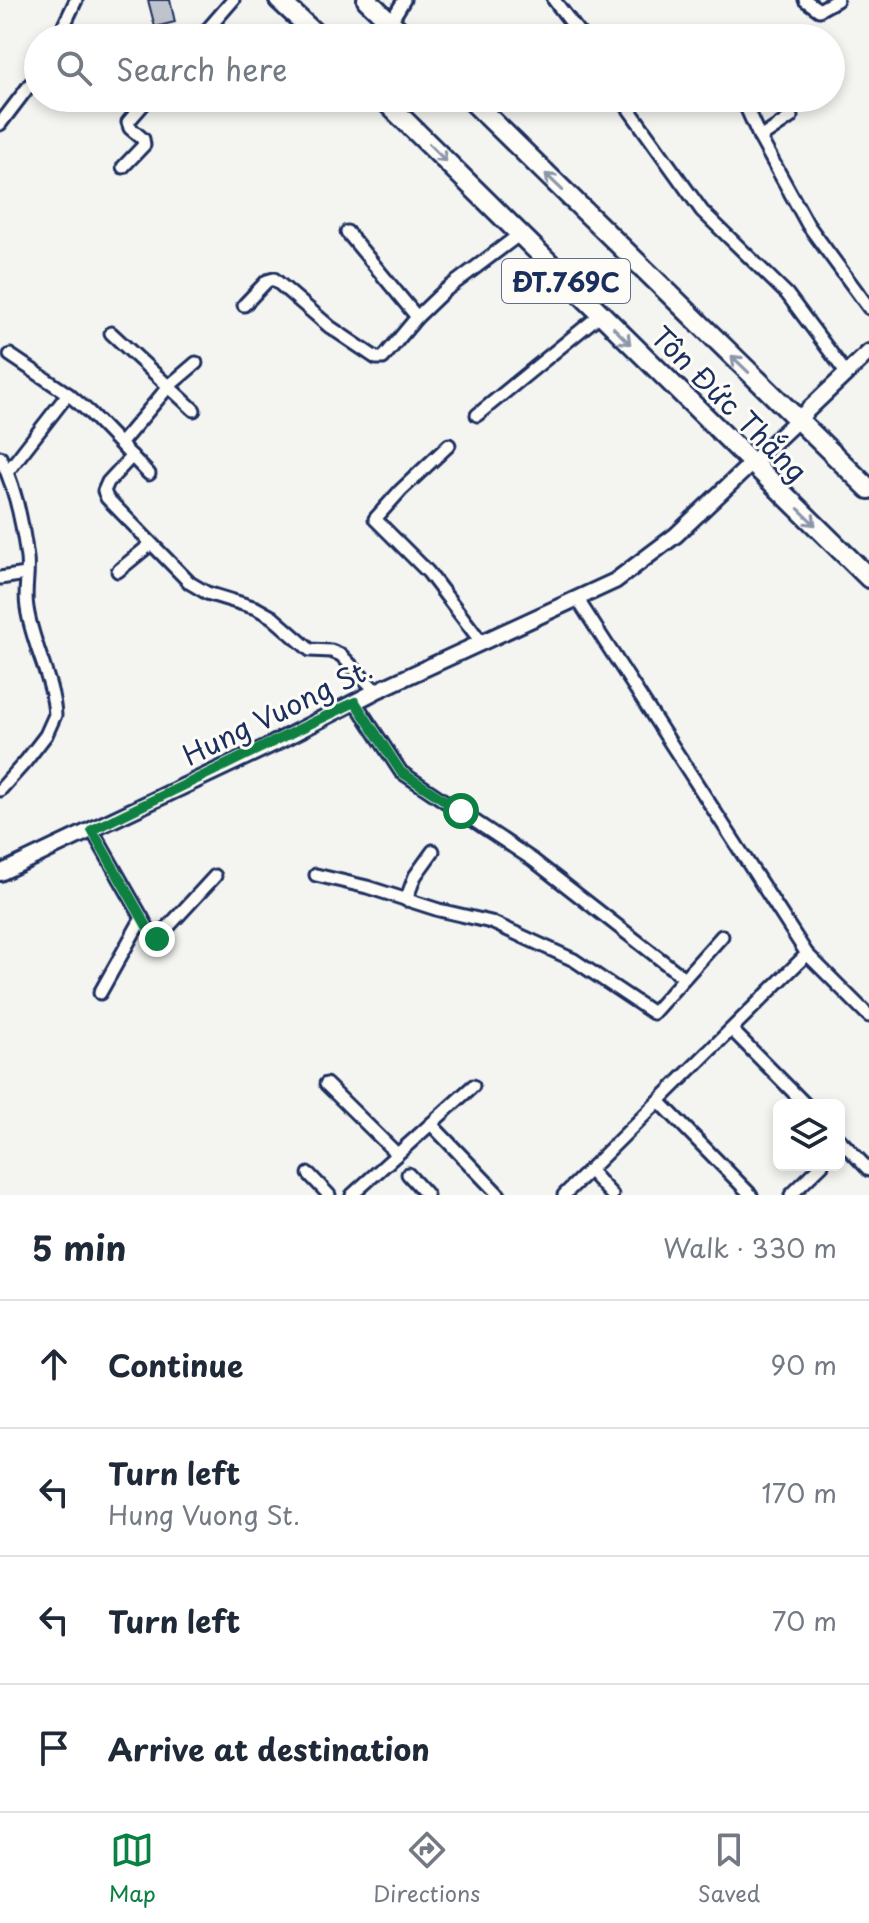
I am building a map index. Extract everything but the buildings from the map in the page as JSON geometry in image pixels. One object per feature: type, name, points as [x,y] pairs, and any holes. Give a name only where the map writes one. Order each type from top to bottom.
[{"type":"main road","points":[[279,0],[305,24]]},
{"type":"main road","points":[[367,0],[390,23]]},
{"type":"main road","name":"Tôn Đức Thắng","points":[[396,112],[869,578]]},
{"type":"main road","name":"Tôn Đức Thắng","points":[[483,112],[869,489]]},
{"type":"street","points":[[65,24],[76,0]]},
{"type":"street","points":[[212,24],[233,0]]},
{"type":"street","points":[[390,23],[404,0]]},
{"type":"street","points":[[554,0],[572,24]]},
{"type":"street","points":[[805,0],[819,10],[837,0]]},
{"type":"street","points":[[0,124],[24,92]]},
{"type":"street","points":[[123,167],[144,145],[143,139],[130,128],[128,122],[137,112]]},
{"type":"street","points":[[631,112],[702,211],[787,294],[846,373]]},
{"type":"street","points":[[748,112],[817,239],[869,308]]},
{"type":"street","points":[[760,138],[791,117]]},
{"type":"street","points":[[347,232],[417,317]]},
{"type":"street","points":[[244,305],[267,281],[274,279],[330,327],[376,358],[383,358],[417,317],[454,282],[520,234]]},
{"type":"street","points":[[477,415],[601,314]]},
{"type":"street","points":[[111,333],[194,410]]},
{"type":"street","name":"Hung Vuong St.","points":[[0,873],[376,691],[578,600],[638,566],[676,535],[869,352]]},
{"type":"street","points":[[10,355],[68,394],[149,474]]},
{"type":"street","points":[[121,443],[169,386],[196,363]]},
{"type":"street","points":[[8,471],[68,394]]},
{"type":"street","points":[[449,445],[375,519],[428,572],[482,643]]},
{"type":"street","points":[[132,456],[108,482],[104,491],[107,498],[190,583],[207,593],[256,608],[272,617],[310,650],[341,655],[376,691]]},
{"type":"street","points":[[0,457],[8,471],[27,559],[27,610],[55,715],[46,735],[0,790]]},
{"type":"street","points":[[118,571],[151,544]]},
{"type":"street","points":[[0,578],[26,574]]},
{"type":"street","points":[[578,600],[807,954],[869,1016]]},
{"type":"street","points":[[355,702],[401,772],[533,860],[683,977]]},
{"type":"street","points":[[92,830],[153,937],[157,939],[215,876]]},
{"type":"street","points":[[406,900],[415,876],[433,851]]},
{"type":"street","points":[[316,875],[367,887],[453,914],[476,917],[554,950],[601,976],[653,1013],[722,936]]},
{"type":"street","points":[[100,993],[142,918]]},
{"type":"street","points":[[564,1195],[807,954]]},
{"type":"street","points":[[732,1030],[800,1099]]},
{"type":"street","points":[[326,1084],[397,1154]]},
{"type":"street","points":[[352,1195],[473,1086]]},
{"type":"street","points":[[659,1101],[751,1195]]},
{"type":"street","points":[[431,1124],[499,1195]]},
{"type":"street","points":[[845,1148],[869,1170]]},
{"type":"street","points":[[589,1170],[612,1195]]},
{"type":"street","points":[[791,1195],[816,1171]]},
{"type":"street","points":[[309,1174],[329,1195]]},
{"type":"street","points":[[408,1174],[427,1195]]},
{"type":"route","points":[[157,939],[153,937],[92,830],[355,702],[401,772],[461,811]]}]
